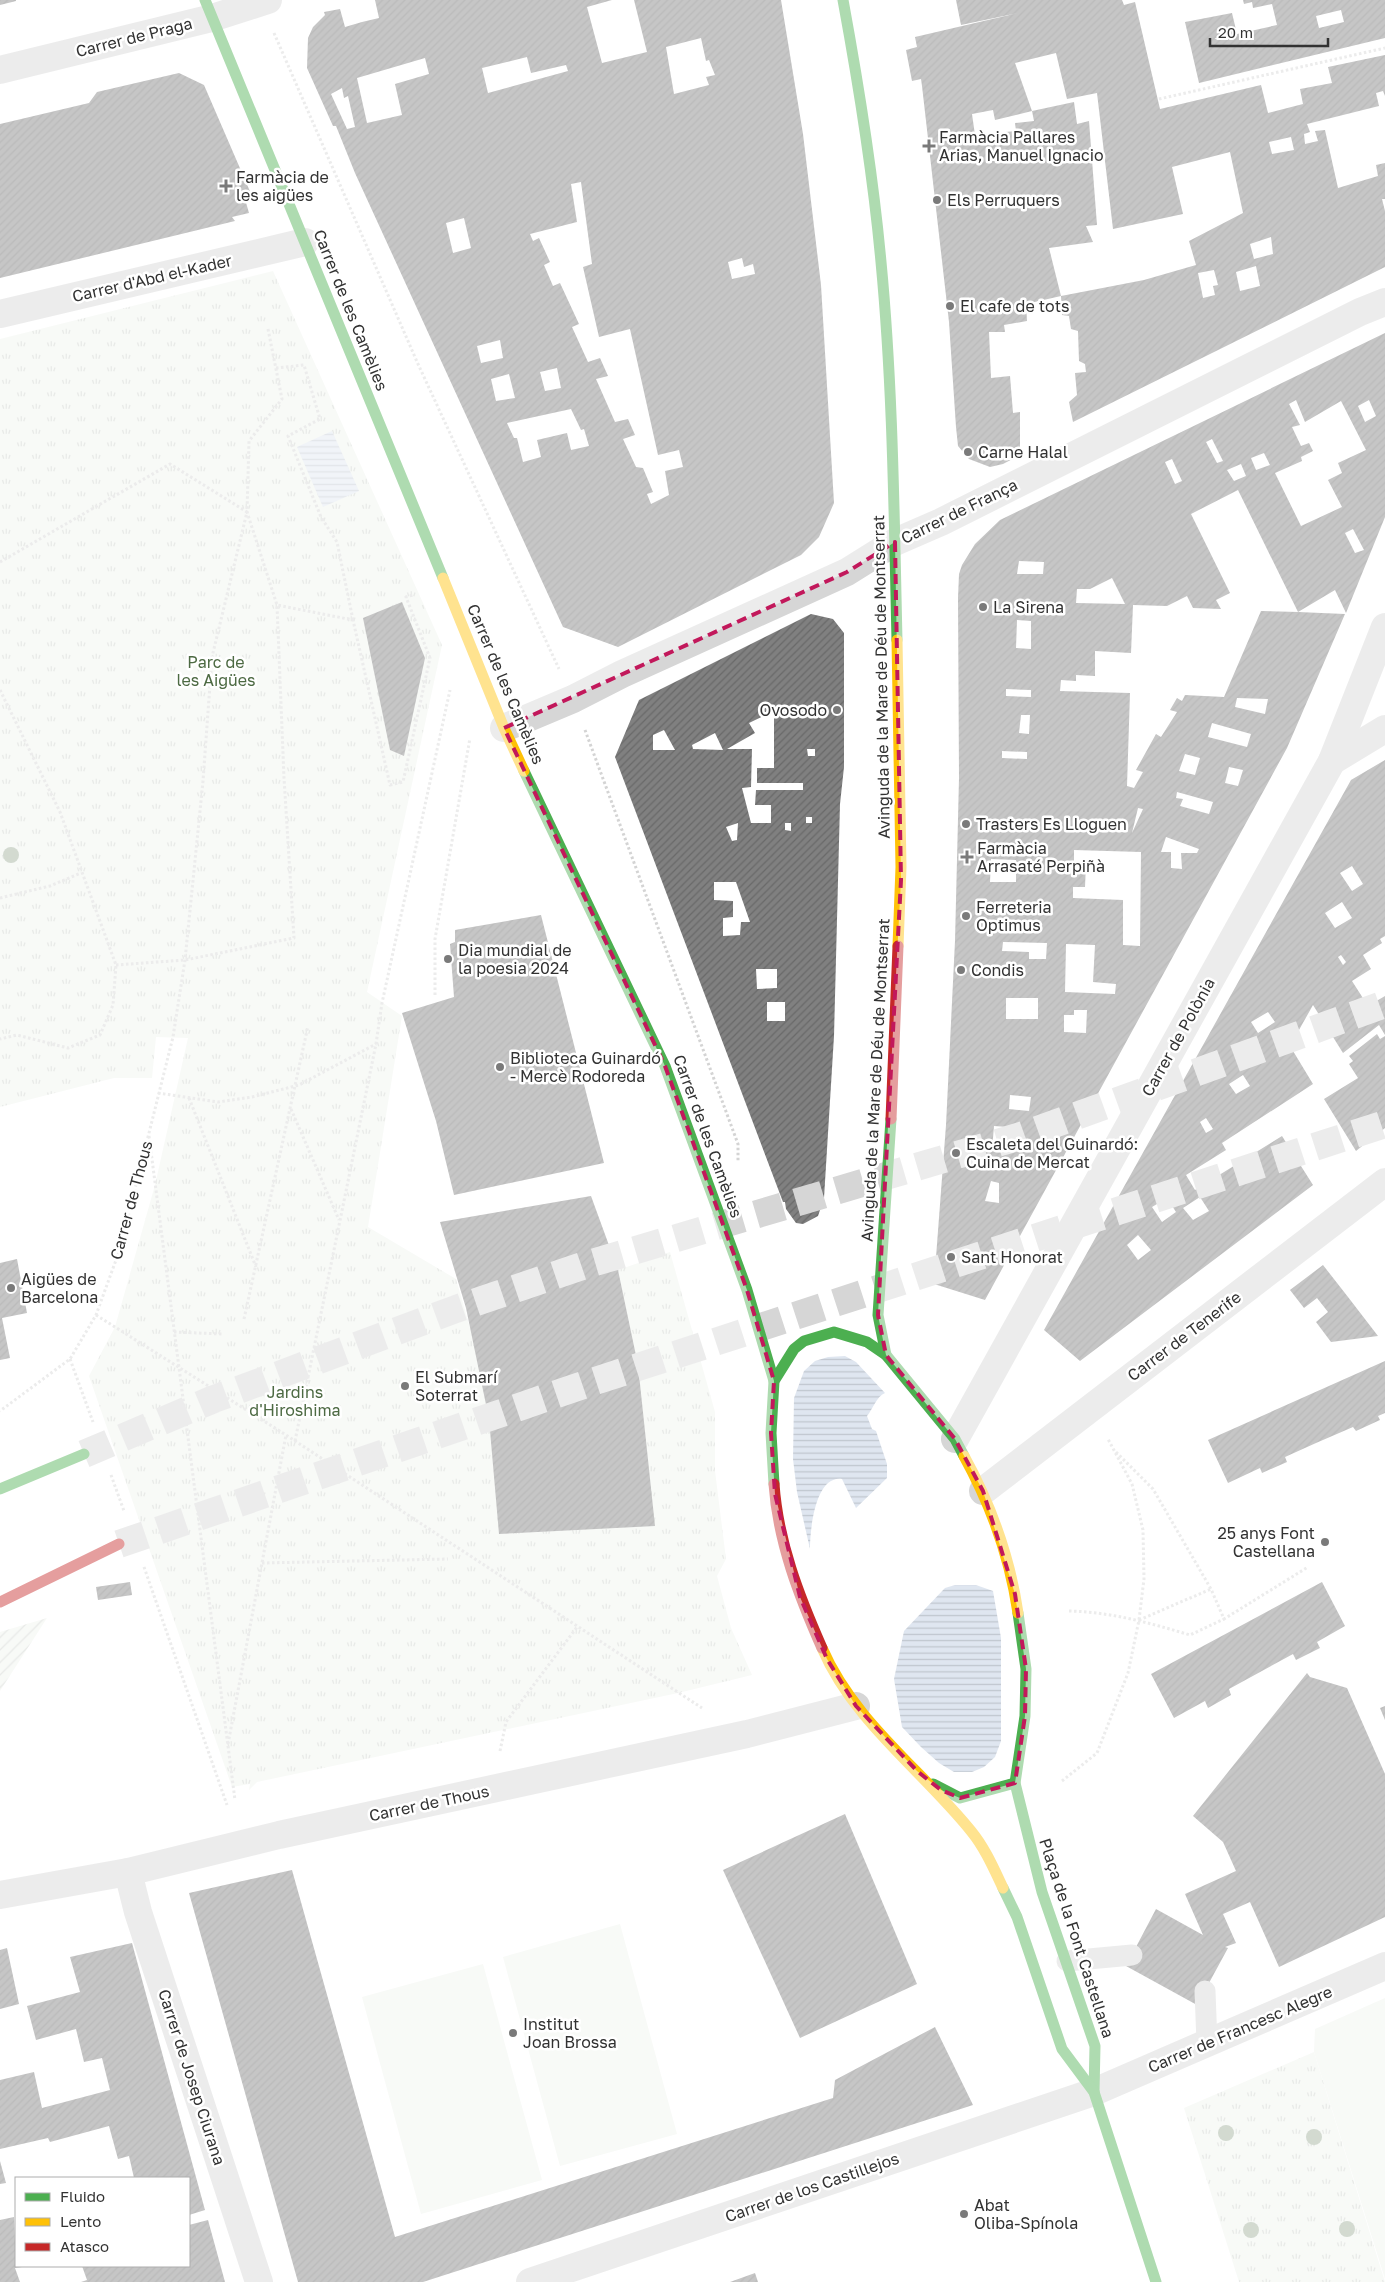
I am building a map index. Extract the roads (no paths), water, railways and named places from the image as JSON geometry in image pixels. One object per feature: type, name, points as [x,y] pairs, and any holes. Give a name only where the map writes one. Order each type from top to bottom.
[{"type":"street","name":"Avinguda de la Mare de Déu de Montserrat","points":[[843,0],[858,81],[881,262],[891,415],[896,542],[901,867],[893,1083],[878,1315],[886,1355]]},
{"type":"street","name":"Carrer de Praga","points":[[0,70],[209,9],[264,1]]},
{"type":"street","name":"Carrer de les Camèlies","points":[[209,9],[504,728],[665,1066],[750,1298],[774,1381]]},
{"type":"street","name":"Carrer d'Abd el-Kader","points":[[0,314],[305,242]]},
{"type":"street","name":"Carrer de França","points":[[504,728],[573,699],[622,674],[847,572],[896,542],[942,522],[1360,312],[1385,302]]},
{"type":"street","name":"Carrer de Polònia","points":[[955,1439],[1332,761],[1385,627]]},
{"type":"street","points":[[1332,761],[1385,729]]},
{"type":"street","name":"Carrer de Tenerife","points":[[983,1490],[1385,1182]]},
{"type":"street","name":"Plaça de la Font Castellana","points":[[834,1332],[848,1335],[868,1342],[886,1355],[955,1439],[983,1490],[996,1525],[1015,1594],[1026,1669],[1025,1716],[1015,1783],[1042,1892],[1095,2046],[1094,2092],[1062,2049],[1017,1917],[990,1860],[972,1832],[856,1706],[827,1659],[800,1598],[784,1545],[775,1494],[771,1433],[774,1381],[794,1349],[819,1335],[834,1332]]},
{"type":"street","points":[[0,1489],[84,1454]]},
{"type":"street","points":[[0,1602],[119,1544]]},
{"type":"street","name":"Carrer de Thous","points":[[0,1895],[128,1872],[279,1835],[747,1734],[856,1706]]},
{"type":"street","name":"Plaça de la Font Castellana","points":[[917,1771],[941,1790],[960,1798],[1015,1783]]},
{"type":"street","name":"Carrer de Josep Ciurana","points":[[128,1872],[138,1912],[259,2282]]},
{"type":"street","name":"Carrer de Francesc Alegre","points":[[1094,2092],[1385,1966]]},
{"type":"street","points":[[1094,2092],[1118,2160],[1156,2282]]},
{"type":"street","name":"Carrer de los Castillejos","points":[[530,2282],[1094,2092]]},
{"type":"lane","points":[[1067,1961],[1132,1955]]},
{"type":"lane","points":[[1205,1991],[1207,2043]]},
{"type":"tunnel","points":[[84,1454],[214,1399],[456,1309],[582,1266],[1021,1136],[1385,1004]]},
{"type":"tunnel","points":[[119,1544],[592,1382],[1385,1124]]},
{"type":"place","name":"Farmàcia Pallares Arias, Manuel Ignacio","points":[[929,146]]},
{"type":"place","name":"Farmàcia de les aigües","points":[[226,186]]},
{"type":"place","name":"Els Perruquers","points":[[937,200]]},
{"type":"place","name":"El cafe de tots","points":[[950,306]]},
{"type":"place","name":"Carne Halal","points":[[968,452]]},
{"type":"place","name":"La Sirena","points":[[983,607]]},
{"type":"place","name":"Ovosodo","points":[[837,710]]},
{"type":"place","name":"Trasters Es Lloguen","points":[[966,824]]},
{"type":"place","name":"Farmàcia Arrasaté Perpiñà","points":[[967,857]]},
{"type":"place","name":"Ferreteria Optimus","points":[[966,916]]},
{"type":"place","name":"Dia mundial de la poesia 2024","points":[[448,959]]},
{"type":"place","name":"Condis","points":[[961,970]]},
{"type":"place","name":"Biblioteca Guinardó - Mercè Rodoreda","points":[[500,1067]]},
{"type":"place","name":"Escaleta del Guinardó: Cuina de Mercat","points":[[956,1153]]},
{"type":"place","name":"Sant Honorat","points":[[951,1257]]},
{"type":"place","name":"Aigües de Barcelona","points":[[11,1288]]},
{"type":"place","name":"El Submarí Soterrat","points":[[405,1386]]},
{"type":"place","name":"25 anys Font Castellana","points":[[1325,1542]]},
{"type":"place","name":"Institut Joan Brossa","points":[[513,2033]]},
{"type":"place","name":"Abat Oliba-Spínola","points":[[964,2214]]},
{"type":"park label","name":"Parc de les Aigües","points":[[216,671]]},
{"type":"park label","name":"Jardins d'Hiroshima","points":[[295,1401]]}]
